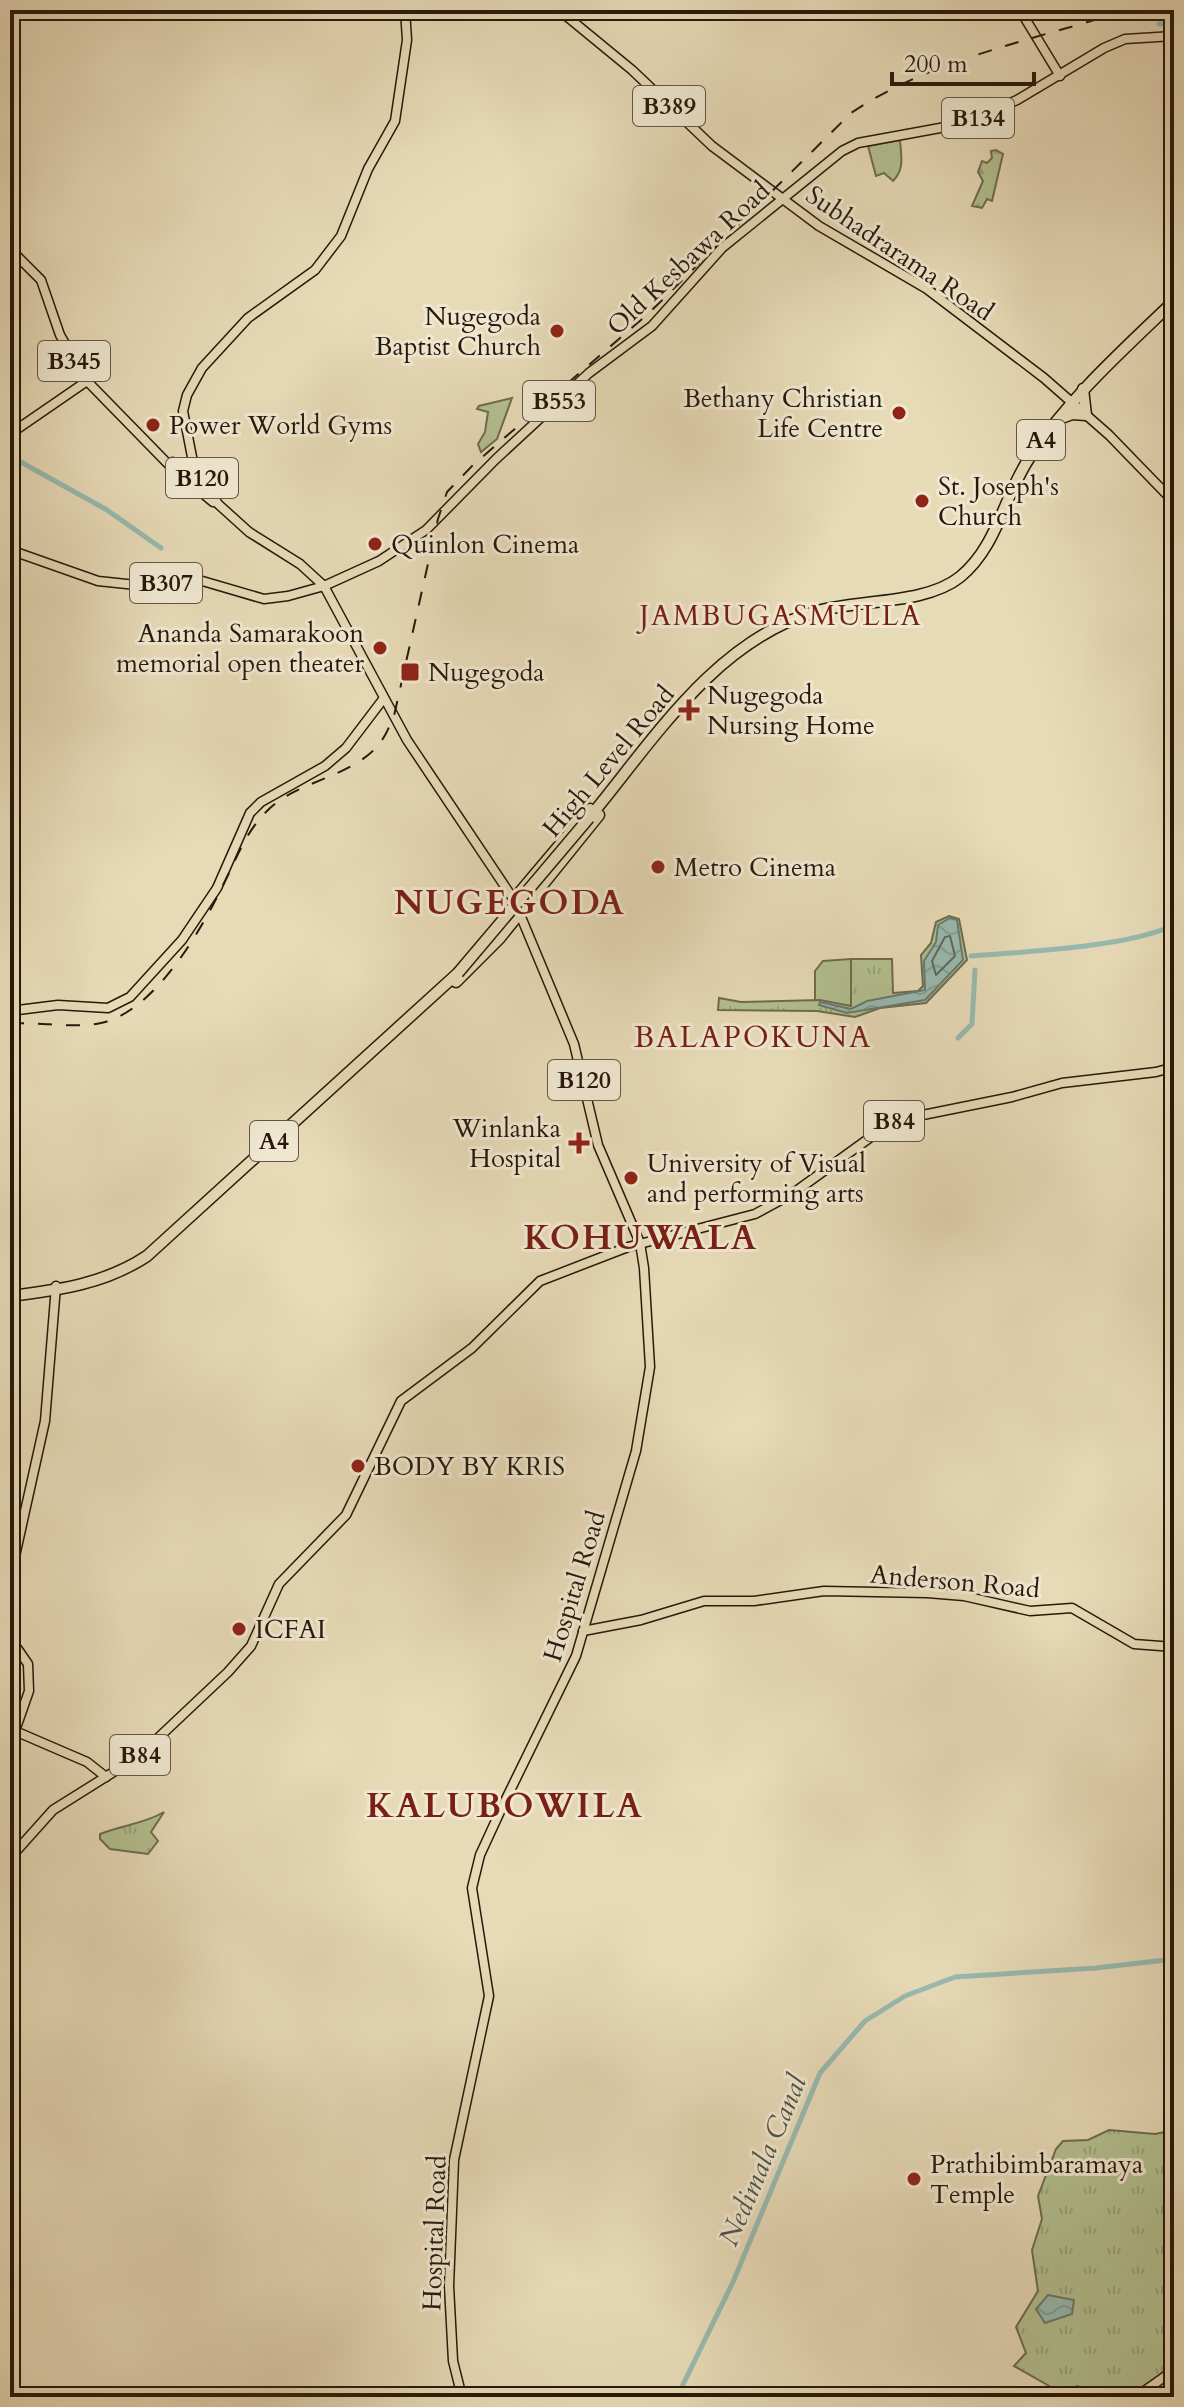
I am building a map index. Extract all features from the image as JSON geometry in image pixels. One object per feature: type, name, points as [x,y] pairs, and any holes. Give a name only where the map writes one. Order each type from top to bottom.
[{"type":"highway","name":"High Level Road","points":[[10,1294],[75,1285],[124,1270],[147,1256],[458,973],[695,690],[744,648],[784,624],[814,612],[931,593],[959,578],[983,552],[1028,460],[1056,420],[1083,389],[1174,301]]},
{"type":"highway","points":[[1056,420],[1067,415],[1086,415],[1083,389]]},
{"type":"highway","name":"A4","points":[[444,984],[587,812],[610,793]]},
{"type":"highway","name":"A4","points":[[444,984],[453,984],[522,915],[610,801],[610,793]]},
{"type":"highway","points":[[528,883],[538,891]]},
{"type":"highway","points":[[489,931],[499,939]]},
{"type":"main road","name":"B120","points":[[405,10],[407,40],[395,121],[368,169],[341,236],[331,252],[302,282],[248,318],[193,380],[183,411],[191,455],[198,473],[218,504],[249,532],[300,564],[324,586],[432,780],[514,900],[574,1044],[598,1145],[640,1243]]},
{"type":"main road","name":"B389","points":[[559,10],[632,70],[698,135],[782,197]]},
{"type":"main road","points":[[1020,10],[1060,76]]},
{"type":"main road","name":"Old Kesbawa Road","points":[[324,586],[379,561],[426,530],[496,459],[589,373],[652,326],[722,248],[818,167],[858,143],[962,124],[1017,100],[1125,39],[1174,36]]},
{"type":"main road","name":"Subhadrarama Road","points":[[782,197],[860,252],[927,289],[1071,402]]},
{"type":"main road","name":"B345","points":[[10,249],[41,280],[60,335],[87,381],[187,481],[218,504]]},
{"type":"main road","points":[[10,434],[87,381]]},
{"type":"main road","name":"B389","points":[[1071,402],[1174,502]]},
{"type":"main road","points":[[176,463],[187,465],[191,455]]},
{"type":"main road","name":"B345","points":[[165,458],[198,473]]},
{"type":"main road","points":[[187,481],[198,473]]},
{"type":"main road","name":"B307","points":[[10,550],[98,581],[136,585],[199,580],[264,599],[324,586]]},
{"type":"main road","points":[[10,1011],[58,1005],[108,1008],[130,997],[182,940],[217,888],[250,813],[261,802],[325,766],[346,748],[384,698]]},
{"type":"main road","name":"B84","points":[[10,1858],[53,1810],[139,1756],[251,1646],[279,1584],[332,1533],[353,1505],[407,1395],[472,1348],[540,1281],[640,1243],[755,1214],[792,1194],[893,1121],[1012,1097],[1062,1083],[1156,1072],[1174,1067]]},
{"type":"main road","name":"Hospital Road","points":[[462,2397],[453,2361],[449,2286],[454,2160],[489,1996],[472,1888],[480,1855],[539,1727],[566,1678],[583,1631],[646,1403],[650,1367],[640,1243]]},
{"type":"main road","points":[[10,1579],[45,1421],[56,1288]]},
{"type":"main road","points":[[10,1528],[23,1524]]},
{"type":"main road","name":"Anderson Road","points":[[583,1631],[704,1601],[754,1601],[824,1591],[927,1593],[964,1596],[1030,1611],[1072,1608],[1134,1644],[1174,1647]]},
{"type":"main road","points":[[10,1638],[28,1664],[29,1691],[15,1731],[87,1762],[106,1777]]},
{"type":"main road","points":[[1136,2397],[1174,2370]]},
{"type":"green space","points":[[900,140],[901,162],[897,176],[893,181],[884,173],[876,176],[868,146]]},
{"type":"green space","points":[[991,151],[1003,154],[992,201],[987,199],[982,208],[972,206],[983,181],[978,172],[982,161],[987,163],[992,158]]},
{"type":"green space","points":[[512,398],[497,439],[481,452],[478,444],[485,432],[488,412],[477,409]]},
{"type":"green space","points":[[949,916],[959,919],[967,960],[926,1003],[880,1008],[855,1017],[817,1011],[718,1010],[719,998],[741,1002],[820,1000],[851,1006],[851,959],[892,959],[893,993],[918,991],[923,986],[921,955],[931,943],[936,922]]},
{"type":"green space","points":[[851,959],[851,1006],[815,1001],[815,971],[823,961]]},
{"type":"green space","points":[[164,1812],[151,1832],[158,1841],[148,1854],[110,1849],[100,1839],[100,1834]]},
{"type":"green space","points":[[1109,2130],[1155,2134],[1174,2130],[1174,2370],[1136,2397],[1094,2397],[1078,2386],[1058,2391],[1014,2366],[1026,2353],[1016,2327],[1038,2291],[1032,2250],[1042,2219],[1038,2196],[1056,2149],[1063,2141],[1088,2140]]},
{"type":"water","points":[[950,918],[957,920],[963,960],[925,1000],[847,1013],[819,1005],[820,1002],[851,1009],[867,1001],[925,990],[924,961],[936,942],[938,925]]},
{"type":"water","points":[[1048,2295],[1074,2300],[1072,2314],[1045,2323],[1036,2309]]},
{"type":"waterway","points":[[1159,24],[1174,23]]},
{"type":"waterway","points":[[10,456],[107,510],[161,548]]},
{"type":"waterway","points":[[971,956],[1131,939],[1174,925]]},
{"type":"waterway","points":[[958,1038],[972,1024],[975,970]]},
{"type":"waterway","name":"Nedimala Canal","points":[[677,2397],[733,2282],[820,2073],[865,2021],[905,1996],[955,1977],[1096,1968],[1174,1959]]},
{"type":"railway","points":[[10,1024],[101,1023],[121,1016],[157,987],[189,946],[247,838],[266,812],[278,801],[355,764],[369,755],[384,737],[394,716],[438,519],[447,492],[473,465],[649,313],[851,113],[882,94],[949,65],[1127,10]]},
{"type":"place","name":"Nugegoda Baptist Church","points":[[557,331]]},
{"type":"place","name":"Bethany Christian Life Centre","points":[[899,413]]},
{"type":"place","name":"Power World Gyms","points":[[153,425]]},
{"type":"place","name":"St. Joseph's Church","points":[[922,501]]},
{"type":"place","name":"Quinlon Cinema","points":[[375,544]]},
{"type":"place","name":"Ananda Samarakoon memorial open theater","points":[[380,648]]},
{"type":"place","name":"Nugegoda","points":[[410,672]]},
{"type":"place","name":"Nugegoda Nursing Home","points":[[689,710]]},
{"type":"place","name":"Metro Cinema","points":[[658,867]]},
{"type":"place","name":"Winlanka Hospital","points":[[579,1143]]},
{"type":"place","name":"University of Visual and performing arts","points":[[631,1178]]},
{"type":"place","name":"BODY BY KRIS","points":[[358,1466]]},
{"type":"place","name":"ICFAI","points":[[239,1629]]},
{"type":"place","name":"Prathibimbaramaya Temple","points":[[914,2179]]},
{"type":"district","name":"JAMBUGASMULLA","points":[[781,615]]},
{"type":"district","name":"NUGEGODA","points":[[510,902]]},
{"type":"district","name":"BALAPOKUNA","points":[[753,1037]]},
{"type":"district","name":"KOHUWALA","points":[[641,1237]]},
{"type":"district","name":"KALUBOWILA","points":[[505,1805]]}]
